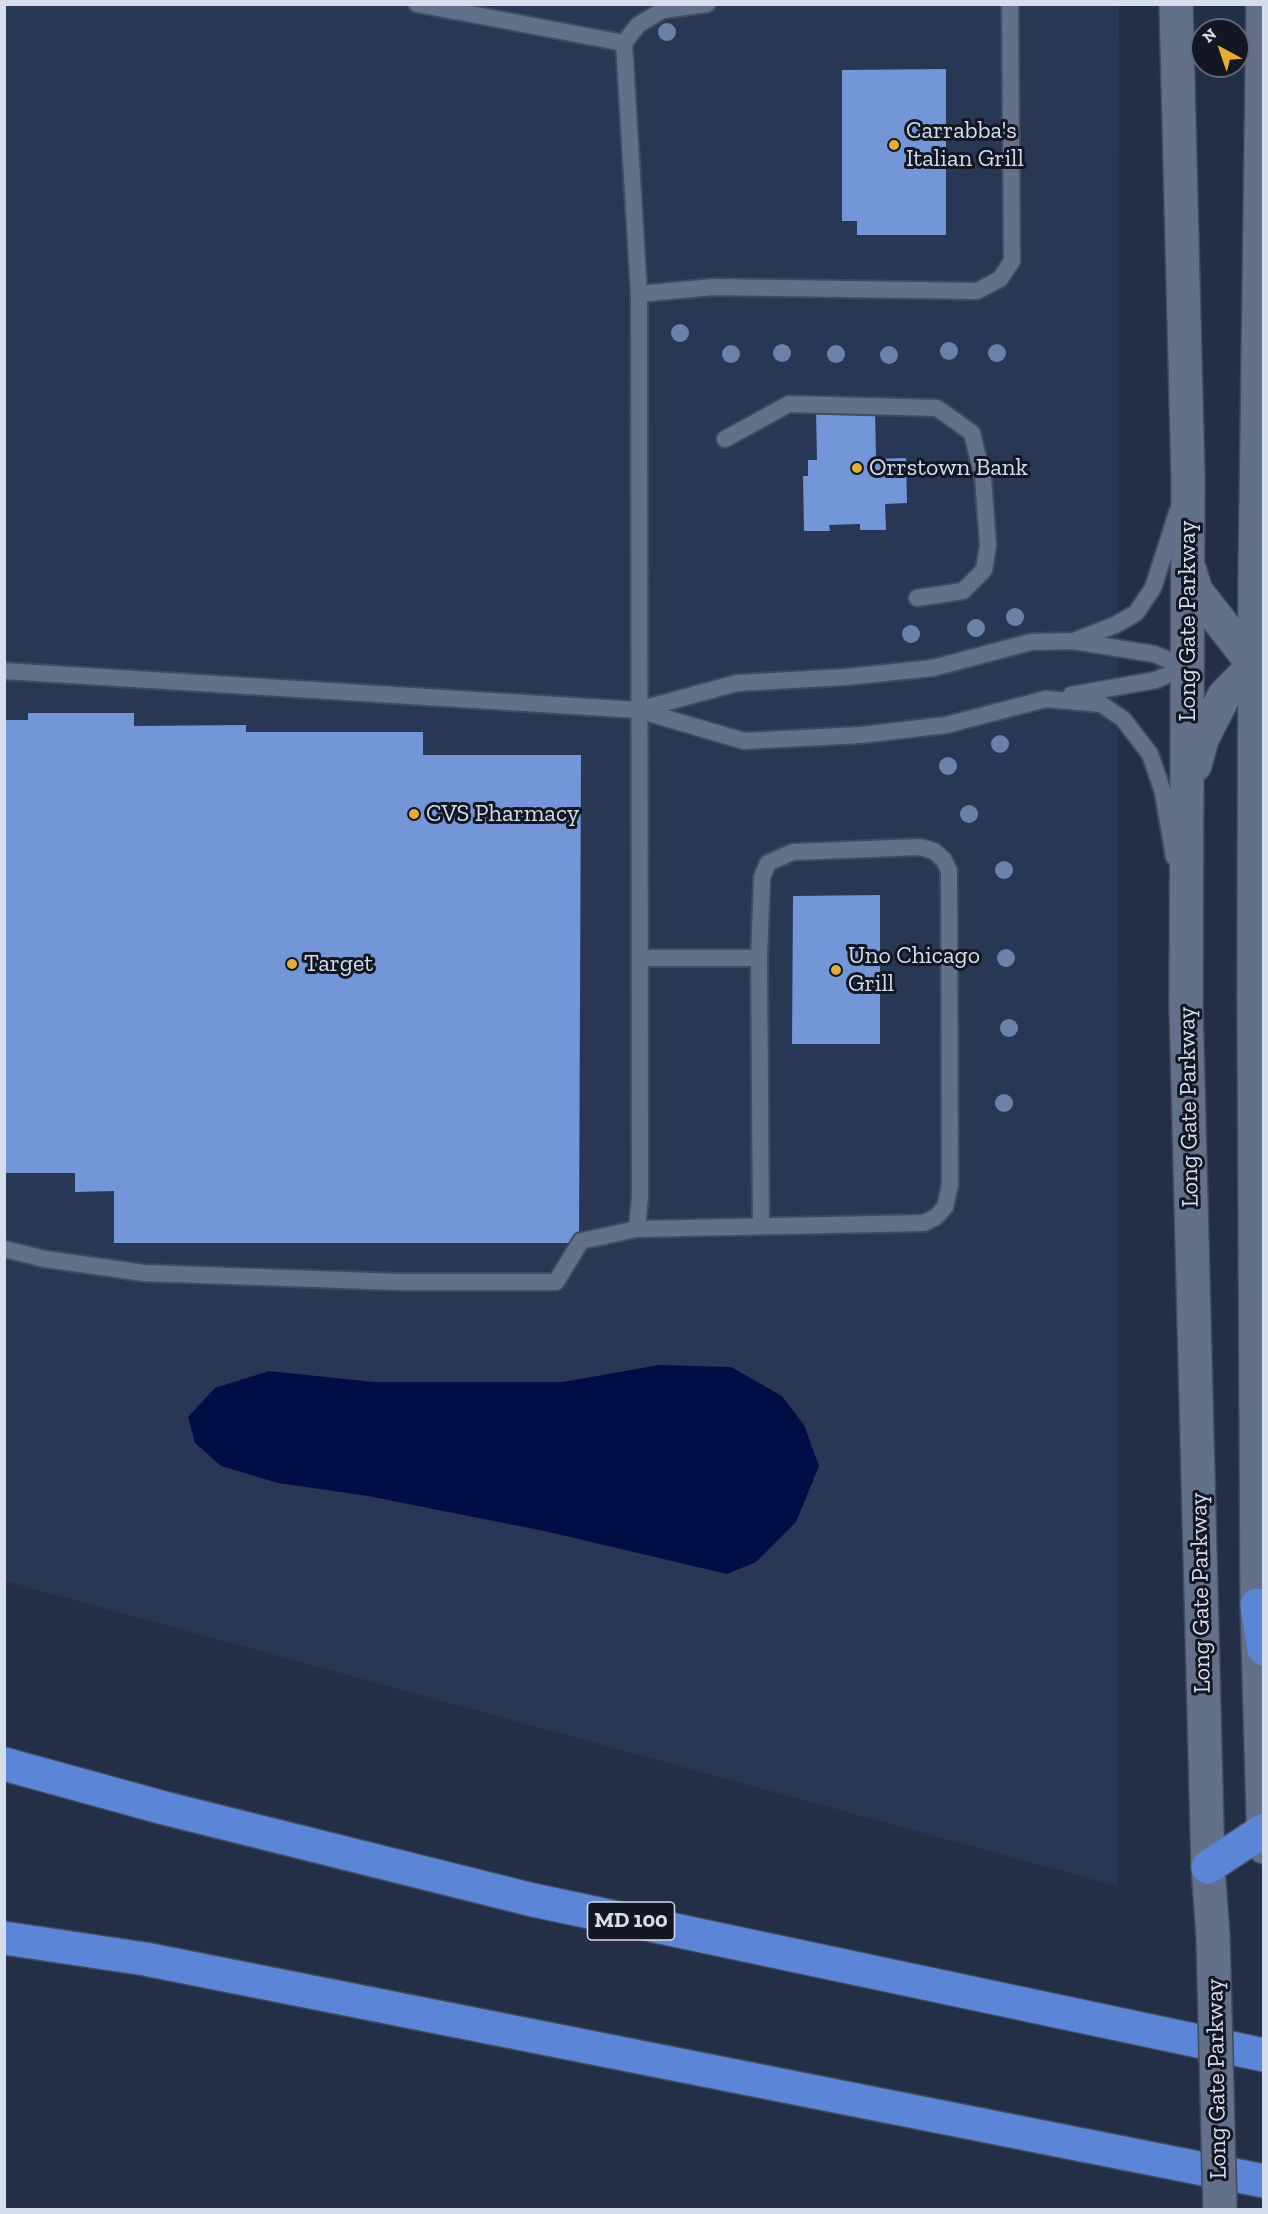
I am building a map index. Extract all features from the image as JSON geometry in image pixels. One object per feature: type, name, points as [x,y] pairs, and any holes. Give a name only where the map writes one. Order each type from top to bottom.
[{"type":"highway","points":[[1257,1605],[1263,1649]]},
{"type":"highway","name":"MD 100","points":[[4,1764],[533,1900],[1263,2055]]},
{"type":"highway","points":[[1208,1867],[1263,1836]]},
{"type":"highway","points":[[4,1938],[145,1959],[1263,2181]]},
{"type":"street","name":"Long Gate Parkway","points":[[1176,4],[1188,478],[1186,929],[1208,1867],[1213,1936],[1220,2210]]},
{"type":"street","points":[[1263,4],[1254,665],[1257,1605],[1263,1836]]},
{"type":"street","points":[[1187,563],[1196,591],[1254,665]]},
{"type":"street","points":[[1255,579],[1244,606],[1186,667],[1218,708],[1231,731],[1256,790]]},
{"type":"street","points":[[1188,789],[1202,739],[1224,696],[1254,665]]},
{"type":"lane","points":[[417,4],[624,43]]},
{"type":"lane","points":[[637,1229],[640,1197],[639,294],[624,43],[638,25],[663,10],[707,4]]},
{"type":"lane","points":[[639,294],[713,287],[977,291],[1000,279],[1012,261],[1010,4]]},
{"type":"lane","points":[[725,439],[789,404],[937,408],[972,433],[983,478],[988,546],[984,570],[963,591],[917,598]]},
{"type":"lane","points":[[1073,641],[1116,625],[1136,613],[1153,588],[1188,478]]},
{"type":"lane","points":[[638,710],[737,682],[846,677],[933,668],[1030,642],[1073,641],[1154,654],[1186,667]]},
{"type":"lane","points":[[4,671],[638,710],[744,741],[861,735],[946,724],[1046,699],[1156,680],[1186,667]]},
{"type":"lane","points":[[1046,699],[1101,704],[1123,719],[1150,754],[1163,792],[1186,929]]},
{"type":"lane","points":[[4,1249],[45,1258],[144,1273],[400,1282],[555,1282],[581,1241],[637,1229],[924,1223],[936,1217],[945,1207],[950,1185],[949,872],[944,860],[934,851],[920,847],[793,852],[768,863],[762,877],[759,958],[761,1226]]},
{"type":"lane","points":[[640,958],[759,958]]},
{"type":"shaded area","points":[[4,5],[1119,5],[1117,1886],[5,1581]]},
{"type":"shaded area","points":[[659,1365],[731,1367],[782,1396],[804,1425],[819,1466],[796,1522],[756,1562],[727,1574],[549,1532],[368,1496],[278,1483],[221,1466],[195,1443],[188,1417],[215,1388],[269,1371],[373,1382],[563,1382]]},
{"type":"building","name":"Carrabba's Italian Grill","points":[[946,69],[946,235],[857,235],[857,221],[842,221],[842,70]]},
{"type":"building","name":"Orrstown Bank","points":[[875,409],[876,459],[906,458],[907,503],[885,504],[886,530],[860,530],[860,524],[829,525],[830,531],[804,531],[803,476],[808,476],[808,460],[817,460],[816,410]]},
{"type":"building","name":"Target","points":[[28,713],[134,713],[134,726],[246,725],[246,732],[423,732],[423,755],[581,755],[579,1243],[114,1243],[114,1191],[75,1192],[75,1173],[4,1173],[4,720],[28,720]]},
{"type":"building","name":"Uno Chicago Grill","points":[[880,895],[880,1044],[792,1044],[793,896]]},
{"type":"place","name":"Carrabba's Italian Grill","points":[[894,145]]},
{"type":"place","name":"Orrstown Bank","points":[[857,468]]},
{"type":"place","name":"CVS Pharmacy","points":[[414,814]]},
{"type":"place","name":"Target","points":[[292,964]]},
{"type":"place","name":"Uno Chicago Grill","points":[[836,970]]}]
